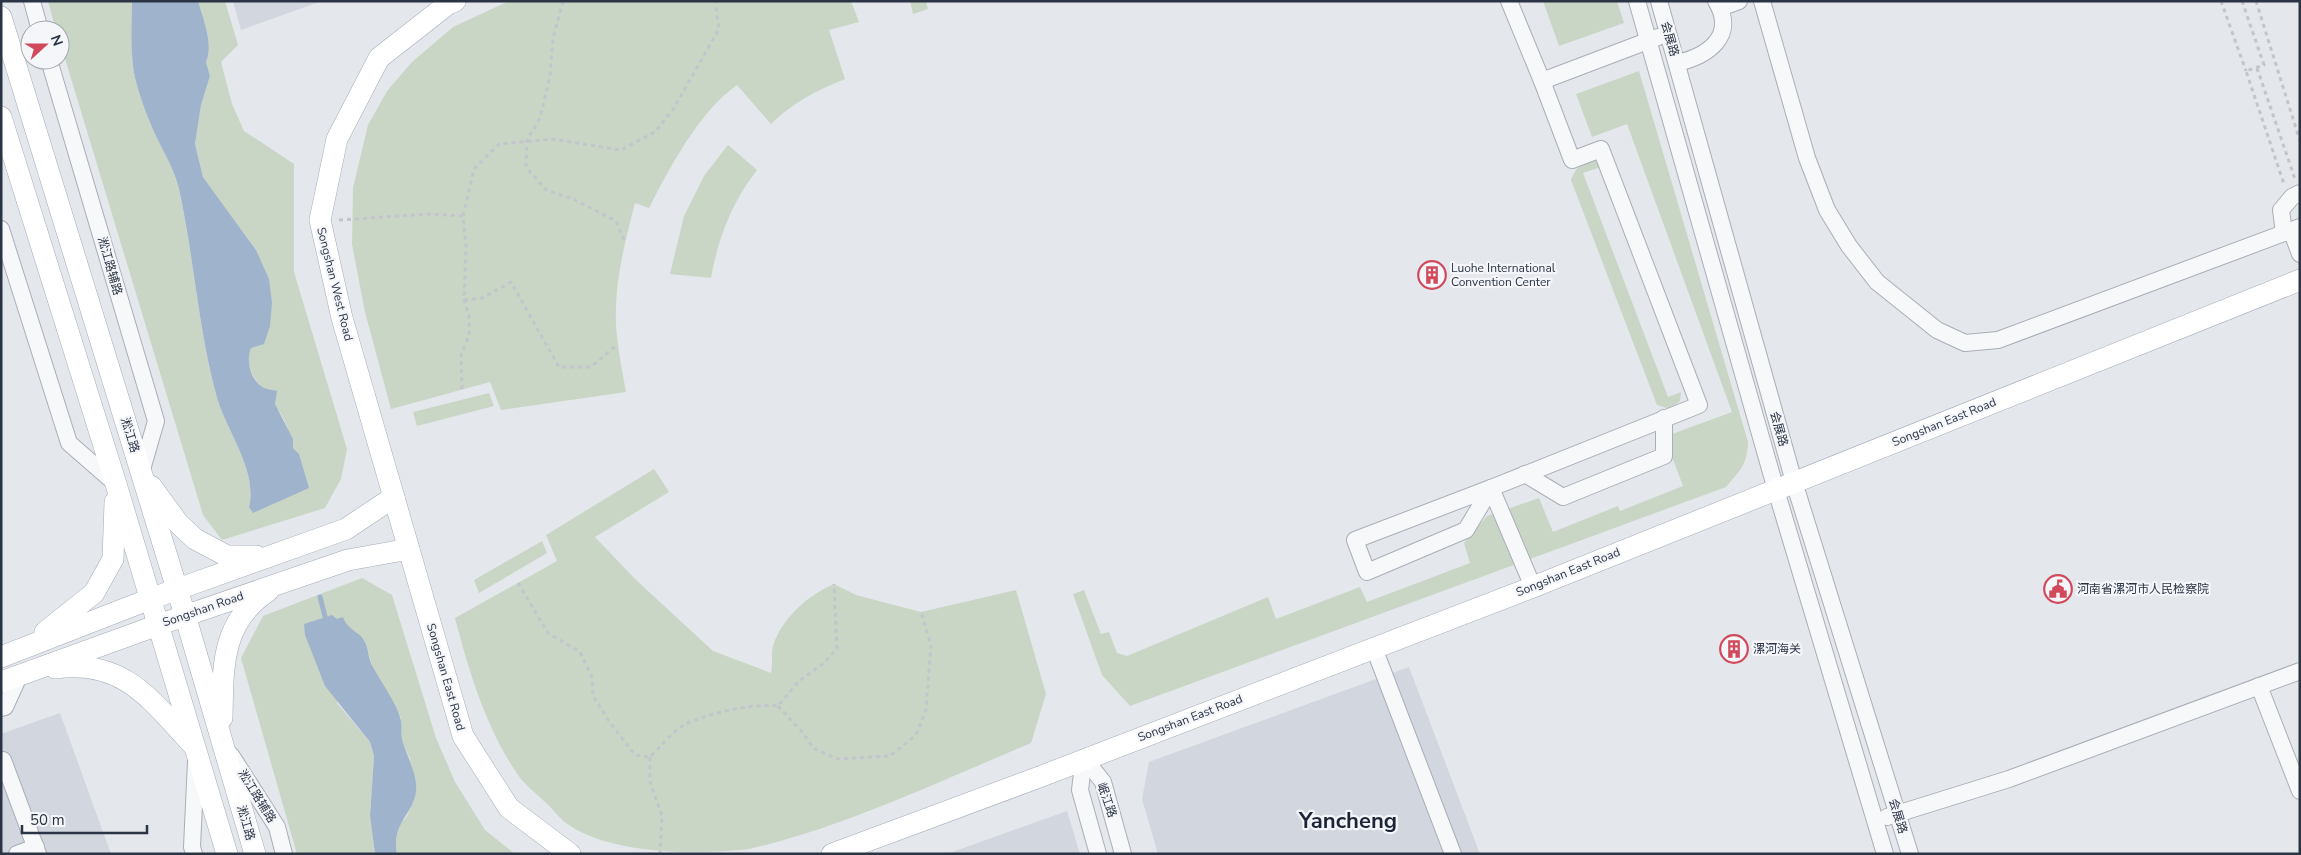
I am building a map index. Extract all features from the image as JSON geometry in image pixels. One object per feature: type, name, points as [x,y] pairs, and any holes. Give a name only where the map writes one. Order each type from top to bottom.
[{"type":"main road","name":"Songshan West Road","points":[[409,549],[342,318],[320,220],[337,139],[379,58],[448,4],[455,1]]},
{"type":"main road","name":"淞江路","points":[[1,16],[185,616],[255,854]]},
{"type":"main road","points":[[1,117],[116,484],[227,854]]},
{"type":"main road","name":"Songshan East Road","points":[[832,854],[859,849],[1084,758],[1533,587],[2300,280]]},
{"type":"main road","points":[[141,473],[178,523],[195,539],[227,556],[271,556]]},
{"type":"main road","points":[[9,651],[53,627],[94,593],[113,559],[116,484]]},
{"type":"main road","points":[[9,651],[346,529],[394,497]]},
{"type":"main road","name":"Songshan East Road","points":[[409,549],[463,736],[509,808],[570,854]]},
{"type":"main road","name":"Songshan Road","points":[[15,676],[348,560],[409,549]]},
{"type":"main road","points":[[222,740],[223,664],[235,625],[258,598],[280,583]]},
{"type":"main road","points":[[15,676],[71,666],[100,668],[125,680],[150,698],[196,749]]},
{"type":"street","points":[[32,1],[37,20]]},
{"type":"street","points":[[1491,488],[1466,530],[1367,572],[1355,540],[1699,405],[1601,149],[1572,160],[1509,1]]},
{"type":"street","name":"会展路","points":[[1636,1],[1785,486],[1910,854]]},
{"type":"street","name":"会展路","points":[[1659,1],[1677,63],[1785,486],[1885,854]]},
{"type":"street","points":[[1677,63],[1694,59],[1715,46],[1721,36],[1722,21],[1718,5],[1739,1]]},
{"type":"street","points":[[1762,1],[1807,158],[1827,210],[1849,246],[1877,282],[1937,330],[1964,343],[1998,340],[2292,230]]},
{"type":"street","points":[[1542,81],[1669,33]]},
{"type":"street","name":"淞江路辅路","points":[[52,70],[156,421],[141,473]]},
{"type":"street","points":[[2295,192],[2281,210],[2292,230],[2300,254]]},
{"type":"street","points":[[1,229],[68,443],[116,484]]},
{"type":"street","points":[[1526,474],[1563,497],[1664,456],[1664,418]]},
{"type":"street","points":[[1491,488],[1533,587]]},
{"type":"street","points":[[1374,648],[1452,854]]},
{"type":"street","points":[[1875,821],[2009,778],[2300,671]]},
{"type":"street","points":[[1,708],[5,707],[15,676]]},
{"type":"street","points":[[2259,686],[2300,791]]},
{"type":"street","name":"淞江路辅路","points":[[222,740],[277,828],[284,854]]},
{"type":"street","points":[[194,854],[192,847],[196,749]]},
{"type":"street","name":"岷江路","points":[[1084,758],[1080,790],[1098,854]]},
{"type":"street","name":"岷江路","points":[[1084,758],[1103,782],[1123,854]]},
{"type":"street","points":[[1,761],[3,760],[37,850],[17,854]]},
{"type":"path","points":[[563,1],[553,38],[550,76],[540,118],[527,140],[526,167],[546,190],[573,199],[616,221],[625,242]]},
{"type":"path","points":[[462,389],[461,354],[469,336],[469,316],[464,300],[466,247],[463,216],[474,169],[500,144],[552,139],[621,150],[655,132],[674,108],[719,29],[715,1]]},
{"type":"path","points":[[2221,1],[2246,71],[2295,192]]},
{"type":"path","points":[[2242,1],[2264,65],[2246,71]]},
{"type":"path","points":[[2256,1],[2300,141]]},
{"type":"path","points":[[2257,68],[2295,192]]},
{"type":"path","points":[[320,220],[376,219],[428,214],[463,216]]},
{"type":"path","points":[[464,300],[482,298],[511,282],[559,367],[592,367],[618,344]]},
{"type":"path","points":[[518,583],[548,633],[580,652],[592,677],[593,696],[611,724],[635,755],[650,757]]},
{"type":"path","points":[[778,706],[799,680],[824,663],[837,648],[834,584]]},
{"type":"path","points":[[660,854],[662,816],[650,782],[650,757],[683,726],[730,710],[762,704],[778,706],[803,733],[813,748],[838,759],[890,756],[916,735],[926,710],[931,645],[921,612]]},
{"type":"shaded area","points":[[233,1],[322,1],[241,30]]},
{"type":"shaded area","points":[[1409,667],[1480,854],[1158,854],[1142,799],[1149,762]]},
{"type":"shaded area","points":[[60,713],[111,854],[1,854],[1,734]]},
{"type":"shaded area","points":[[1067,811],[1080,854],[947,854]]},
{"type":"green space","points":[[48,1],[132,1],[132,55],[135,79],[149,120],[173,171],[179,189],[210,369],[220,408],[245,464],[249,478],[251,493],[249,507],[293,448],[288,428],[280,413],[254,377],[250,368],[249,358],[256,250],[203,177],[195,144],[201,105],[210,76],[206,62],[209,48],[208,40],[198,1],[225,1],[238,45],[221,62],[232,104],[244,131],[294,164],[294,272],[347,449],[341,479],[325,508],[222,540],[203,515],[68,70],[70,70],[70,20],[53,20]]},
{"type":"green space","points":[[509,1],[851,1],[859,22],[829,30],[845,79],[805,98],[771,124],[737,85],[723,96],[698,125],[676,158],[649,208],[635,203],[621,263],[616,309],[617,341],[626,392],[501,410],[490,382],[391,409],[365,312],[352,244],[353,188],[368,125],[387,91],[412,62],[453,27]]},
{"type":"green space","points":[[910,1],[926,1],[928,9],[913,14]]},
{"type":"green space","points":[[1543,1],[1617,1],[1624,23],[1559,46]]},
{"type":"green space","points":[[1639,71],[1748,442],[1746,457],[1742,467],[1735,476],[1726,487],[1130,706],[1102,675],[1073,594],[1084,590],[1101,634],[1109,632],[1117,653],[1127,656],[1268,597],[1276,619],[1360,587],[1367,602],[1470,563],[1464,543],[1487,516],[1539,498],[1553,532],[1618,506],[1620,511],[1683,486],[1668,446],[1672,434],[1732,412],[1627,124],[1592,137],[1576,94]]},
{"type":"green space","points":[[728,145],[757,170],[740,195],[727,221],[711,278],[670,274],[684,216],[704,176]]},
{"type":"green space","points":[[1595,160],[1601,167],[1583,173],[1668,397],[1681,392],[1680,401],[1670,409],[1657,405],[1571,180],[1580,166]]},
{"type":"green space","points":[[489,393],[494,406],[417,426],[413,412]]},
{"type":"green space","points":[[654,469],[669,492],[595,537],[635,579],[713,651],[771,673],[773,646],[789,617],[815,594],[834,584],[856,595],[921,612],[1016,590],[1046,694],[1031,743],[856,816],[785,840],[749,849],[680,852],[630,847],[584,834],[566,823],[524,782],[507,757],[480,699],[466,659],[455,618],[557,561],[546,535]]},
{"type":"green space","points":[[542,541],[547,553],[479,593],[474,580]]},
{"type":"green space","points":[[362,578],[392,595],[436,738],[455,782],[485,830],[515,854],[397,854],[394,840],[398,827],[407,816],[414,800],[416,784],[410,759],[402,741],[401,718],[372,666],[365,641],[346,625],[337,703],[370,742],[374,756],[370,816],[375,854],[297,854],[241,658],[263,616]]},
{"type":"water","points":[[132,1],[198,1],[208,40],[209,48],[206,62],[210,76],[201,105],[195,144],[203,177],[256,250],[269,279],[272,303],[270,326],[264,344],[251,348],[249,363],[257,383],[266,389],[277,391],[275,404],[293,439],[293,448],[299,454],[309,488],[253,513],[249,507],[251,493],[245,464],[220,408],[210,369],[179,189],[173,171],[149,120],[135,79],[132,46]]},
{"type":"water","points":[[332,615],[337,619],[343,617],[345,622],[363,639],[371,664],[395,705],[401,720],[402,740],[414,773],[416,793],[397,833],[397,854],[375,854],[370,816],[374,756],[370,742],[325,686],[305,635],[304,624]]},
{"type":"waterway","points":[[320,597],[327,624]]},
{"type":"place","name":"Luohe International Convention Center","points":[[1432,275]]},
{"type":"place","name":"河南省漯河市人民检察院","points":[[2058,589]]},
{"type":"place","name":"漯河海关","points":[[1734,649]]},
{"type":"district","name":"Yancheng","points":[[1348,821]]}]
